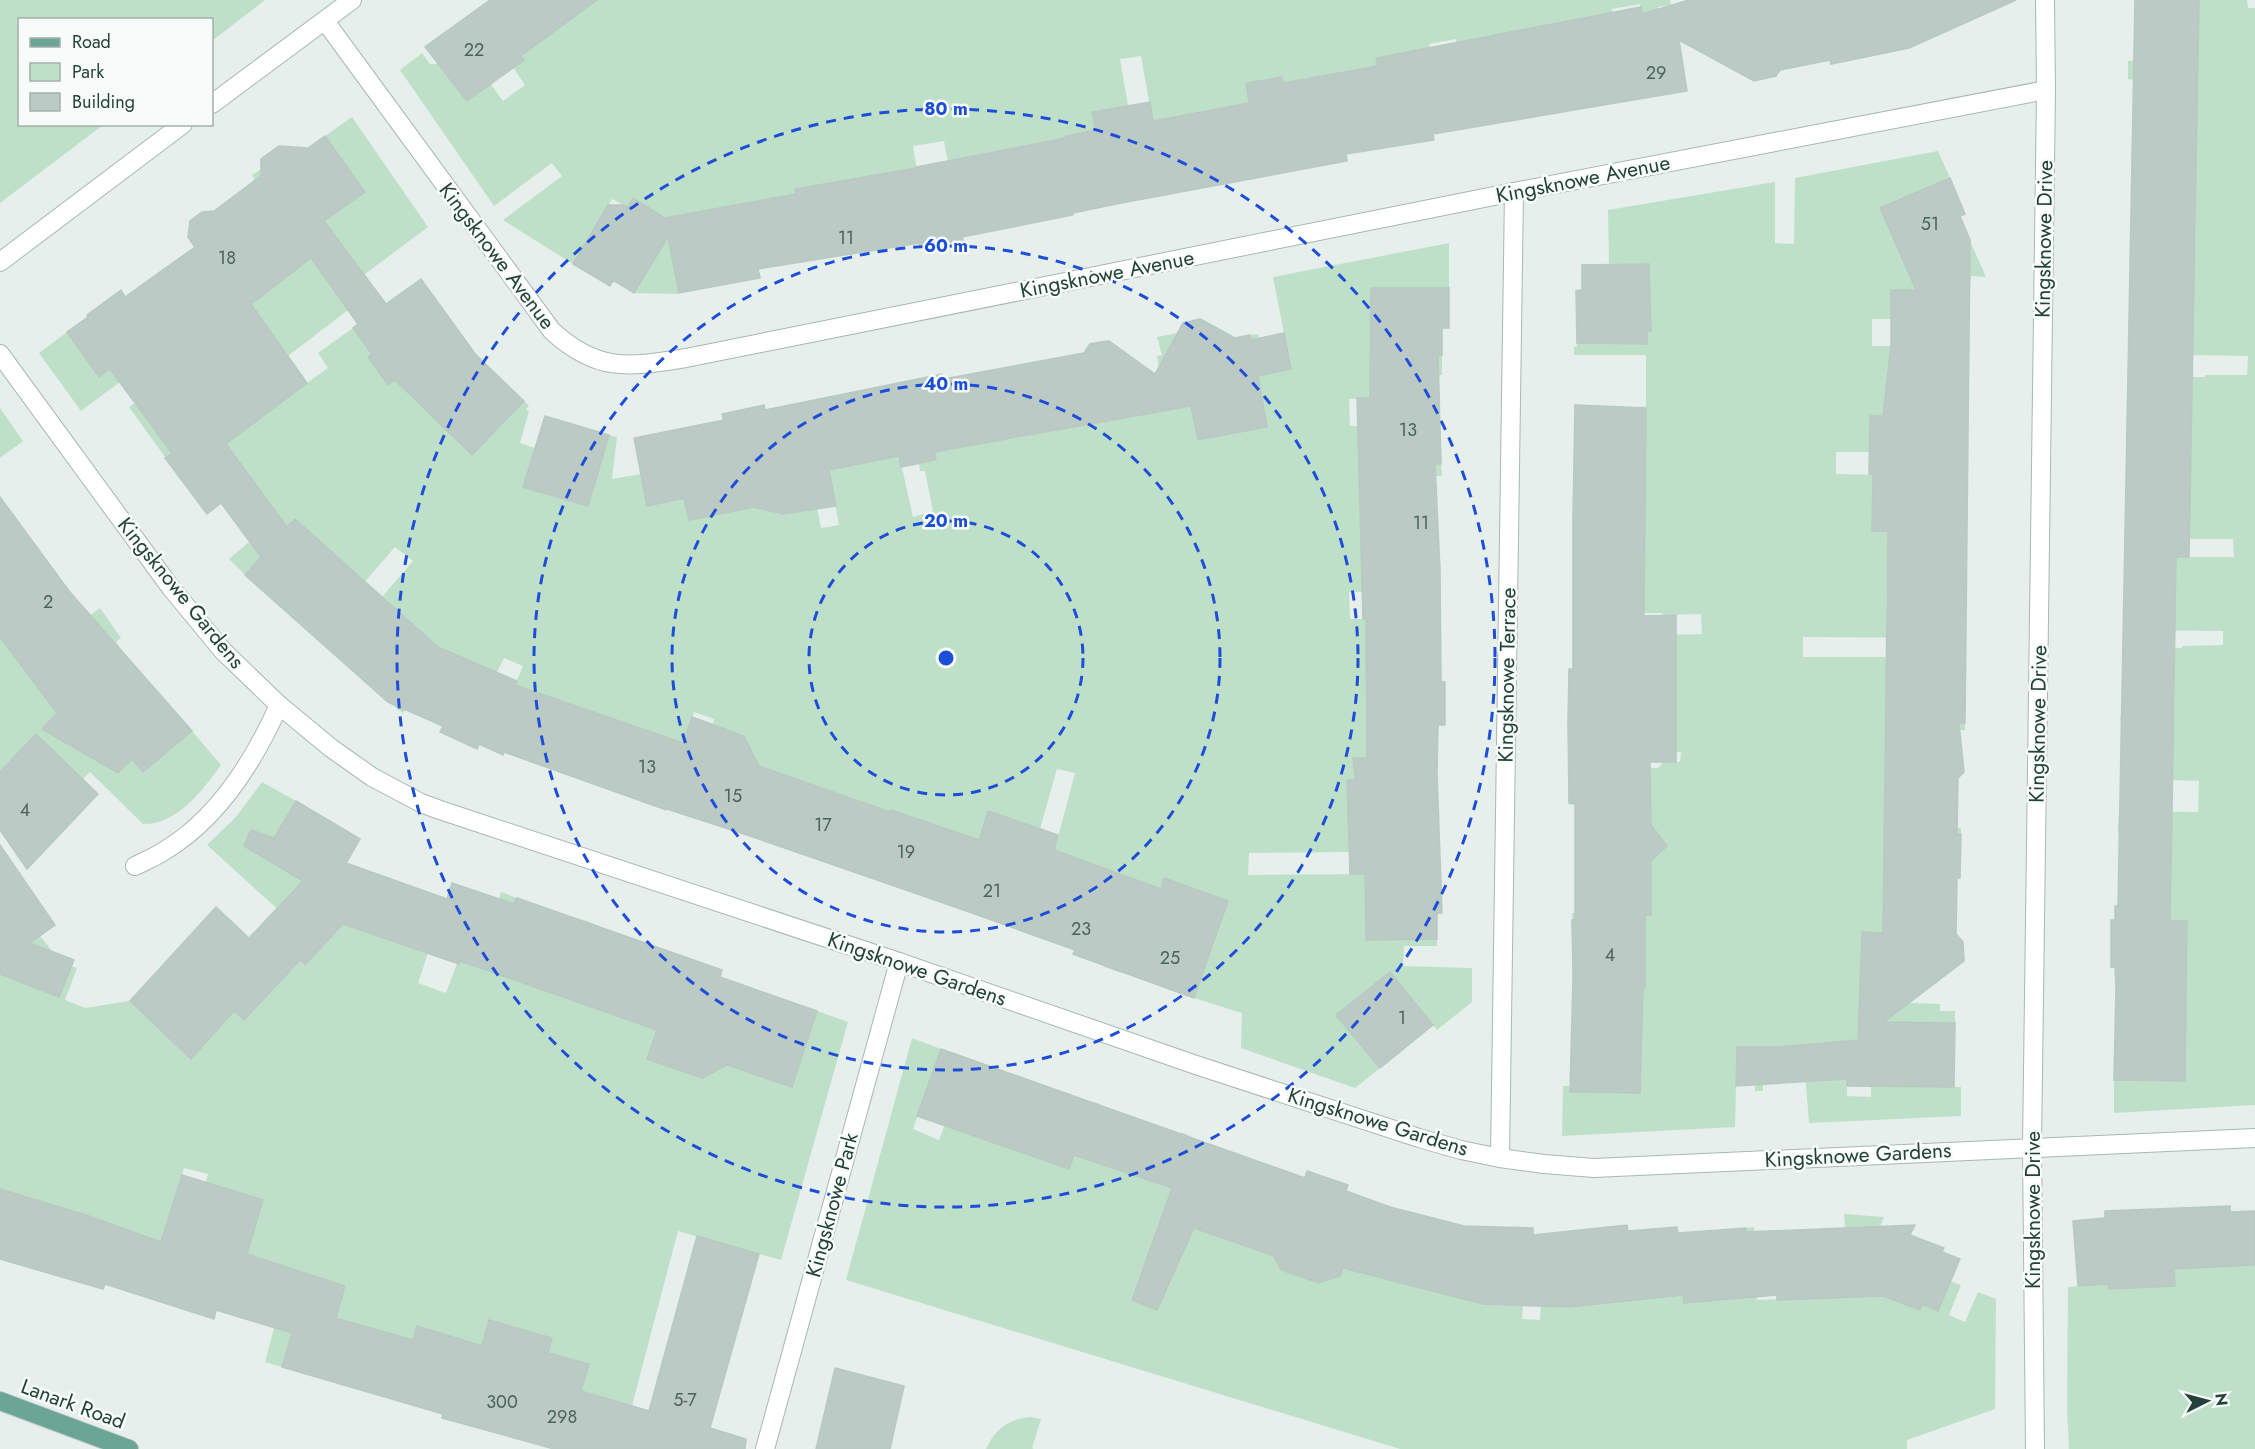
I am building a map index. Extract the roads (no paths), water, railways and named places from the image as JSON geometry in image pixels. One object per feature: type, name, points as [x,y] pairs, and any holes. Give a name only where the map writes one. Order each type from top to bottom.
[{"type":"main road","name":"Lanark Road","points":[[0,1401],[129,1449]]},
{"type":"street","points":[[213,103],[352,0]]},
{"type":"street","name":"Kingsknowe Drive","points":[[2035,1449],[2032,1148],[2046,90],[2045,0]]},
{"type":"street","name":"Kingsknowe Avenue","points":[[325,21],[552,331],[573,348],[606,362],[634,366],[686,358],[1514,192],[2046,90]]},
{"type":"street","points":[[0,262],[180,126]]},
{"type":"street","name":"Kingsknowe Terrace","points":[[1500,1158],[1514,192]]},
{"type":"street","name":"Kingsknowe Gardens","points":[[0,354],[171,588],[222,651],[279,705],[331,748],[372,777],[420,802],[899,962],[1274,1091],[1438,1143],[1500,1158],[1594,1168],[2255,1138]]},
{"type":"street","points":[[135,866],[165,850],[208,815],[238,779],[279,705]]},
{"type":"street","name":"Kingsknowe Park","points":[[765,1449],[899,962]]}]
